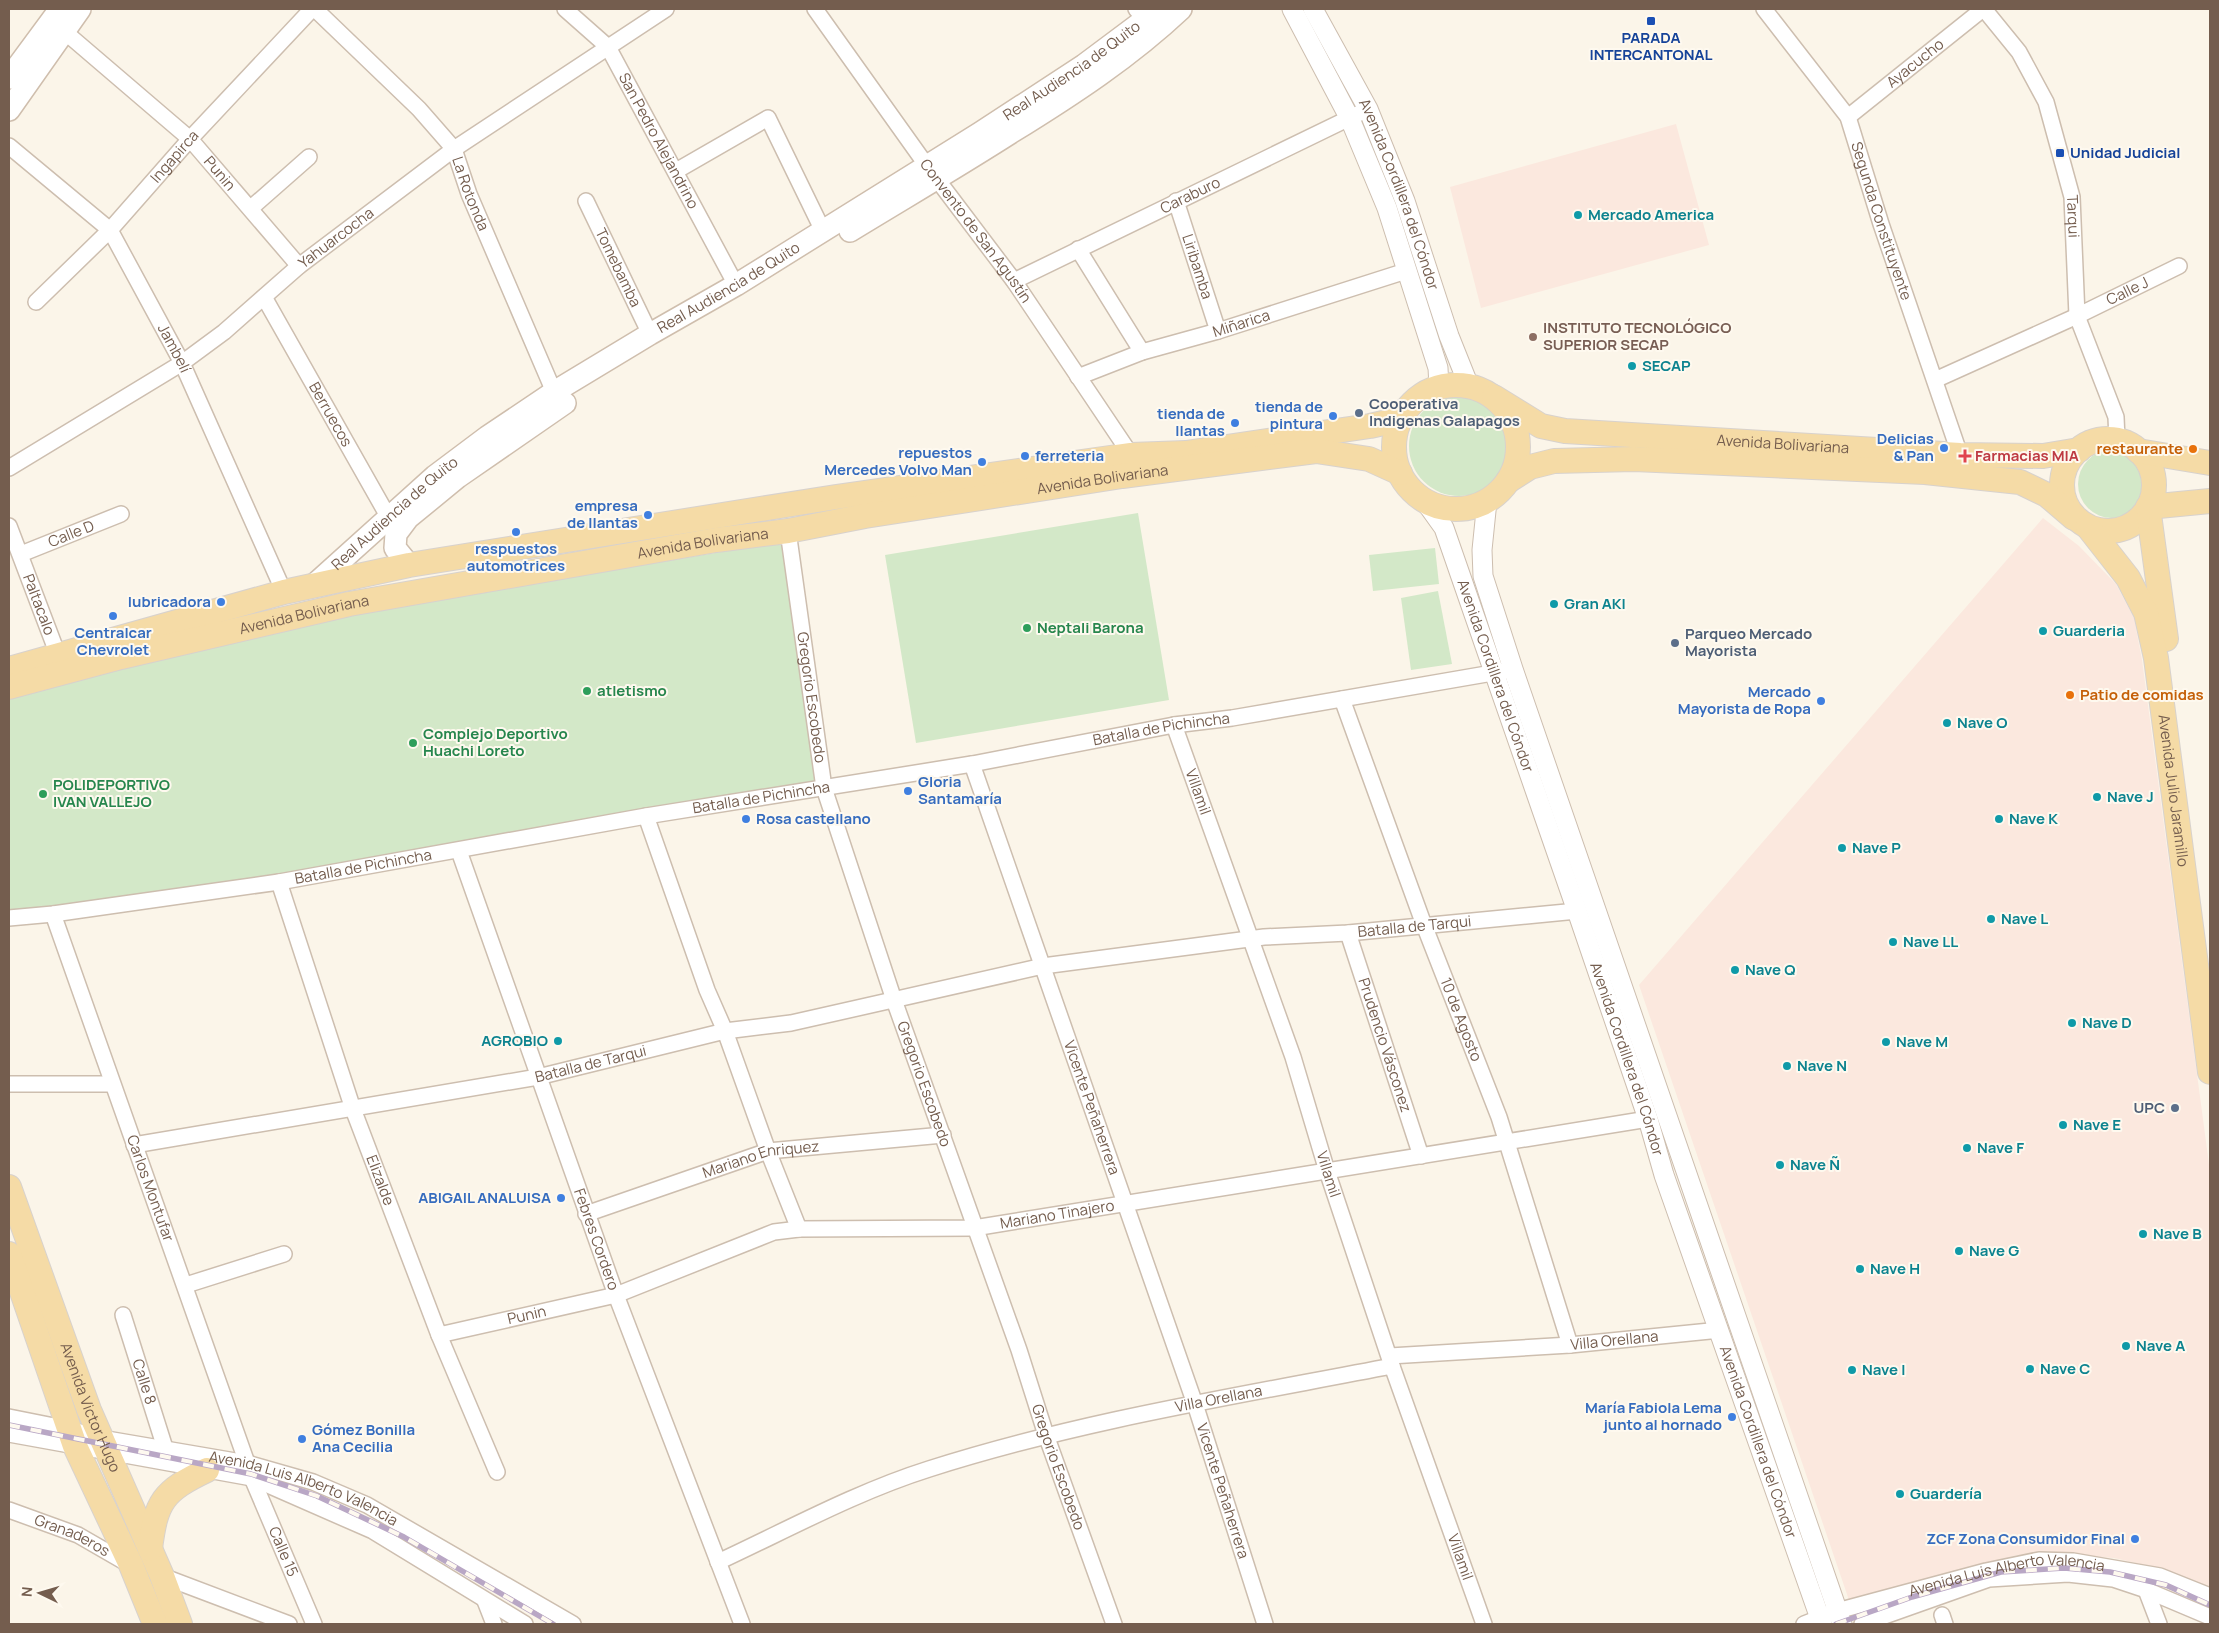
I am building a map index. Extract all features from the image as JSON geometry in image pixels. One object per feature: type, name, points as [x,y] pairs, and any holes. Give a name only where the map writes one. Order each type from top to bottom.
[{"type":"main road","points":[[9,78],[60,9]]},
{"type":"main road","points":[[9,110],[80,9]]},
{"type":"main road","name":"Real Audiencia de Quito","points":[[314,585],[395,523],[435,476],[554,392],[736,285],[823,231],[932,172],[1102,74],[1152,36],[1181,9]]},
{"type":"main road","name":"Real Audiencia de Quito","points":[[395,523],[408,518],[458,477],[573,397],[932,172],[1084,65],[1147,13]]},
{"type":"main road","name":"Avenida Bolivariana","points":[[1494,397],[1510,415],[1518,437],[1518,453],[1515,468],[1508,481],[1499,493],[1472,508],[1455,509],[1439,507],[1424,500],[1410,488],[1400,473],[1395,455],[1395,436],[1401,419],[1416,399],[1439,387],[1454,384],[1469,386],[1494,397],[1541,426],[1565,431],[1960,455],[2043,456],[2078,450],[2090,443],[2103,439],[2117,440]]},
{"type":"main road","name":"Avenida Bolivariana","points":[[9,669],[284,592],[409,565],[836,497],[1131,456],[1186,452],[1370,426],[1401,419]]},
{"type":"main road","points":[[2078,450],[2068,461],[2063,475],[2062,490],[2066,505],[2081,522],[2101,531],[2115,531],[2128,527],[2140,518],[2148,507],[2153,493],[2153,478],[2148,463],[2138,451],[2128,444],[2117,440]]},
{"type":"main road","name":"Avenida Bolivariana","points":[[9,687],[121,657],[349,604],[716,540],[788,531],[875,515],[1122,476],[1316,451],[1369,460],[1400,473]]},
{"type":"main road","points":[[2138,451],[2210,463]]},
{"type":"main road","name":"Avenida Bolivariana","points":[[1508,481],[1530,467],[1554,461],[1634,459],[1925,472],[2020,482],[2047,495],[2081,522]]},
{"type":"main road","points":[[2148,507],[2210,501]]},
{"type":"main road","name":"Avenida Julio Jaramillo","points":[[2148,507],[2210,967]]},
{"type":"main road","name":"Avenida Julio Jaramillo","points":[[2081,522],[2128,578],[2146,613],[2156,658],[2210,1072]]},
{"type":"main road","name":"Real Audiencia de Quito","points":[[395,523],[396,548],[404,562],[409,565]]},
{"type":"main road","name":"Avenida Victor Hugo","points":[[9,1187],[89,1410],[162,1576],[180,1624]]},
{"type":"main road","name":"Avenida Victor Hugo","points":[[9,1254],[72,1437],[131,1565],[155,1624]]},
{"type":"main road","points":[[150,1549],[157,1512],[168,1493],[180,1483],[206,1470]]},
{"type":"street","name":"Ingapirca","points":[[36,302],[110,230],[190,139],[313,9]]},
{"type":"street","name":"La Rotonda","points":[[313,9],[419,109],[454,149],[469,194],[554,392]]},
{"type":"street","name":"San Pedro Alejandrino","points":[[565,9],[608,47],[736,285]]},
{"type":"street","name":"Yahuarcocha","points":[[9,468],[182,363],[264,297],[299,266],[454,149],[666,9]]},
{"type":"street","name":"Convento de San Agustín","points":[[815,9],[932,172],[1014,281],[1131,456]]},
{"type":"street","points":[[1295,14],[1314,9]]},
{"type":"street","name":"Avenida Cordillera del Cóndor","points":[[1314,9],[1368,109],[1405,201],[1449,336],[1469,386]]},
{"type":"street","name":"Segunda Constituyente","points":[[1764,9],[1848,117],[1881,224],[1960,455]]},
{"type":"street","name":"Ayacucho","points":[[1848,117],[1983,9]]},
{"type":"street","name":"Tarqui","points":[[1983,9],[2019,52],[2046,102],[2072,197],[2077,316],[2116,417],[2117,440]]},
{"type":"street","name":"Avenida Cordillera del Cóndor","points":[[1295,14],[1350,119],[1387,208],[1438,368],[1439,387]]},
{"type":"street","name":"Punin","points":[[65,32],[190,139],[299,266]]},
{"type":"street","name":"Caraburo","points":[[1014,281],[1368,109]]},
{"type":"street","points":[[676,171],[768,118],[823,231]]},
{"type":"street","name":"Jambelí","points":[[9,146],[110,230],[182,363],[284,592]]},
{"type":"street","points":[[251,208],[309,157]]},
{"type":"street","name":"Tomebamba","points":[[586,201],[650,334]]},
{"type":"street","name":"Liribamba","points":[[1176,201],[1218,331]]},
{"type":"street","points":[[1078,249],[1142,352]]},
{"type":"street","name":"Calle J","points":[[1935,380],[2077,316],[2178,266]]},
{"type":"street","name":"Miñarica","points":[[1078,377],[1142,352],[1218,331],[1406,271]]},
{"type":"street","name":"Berruecos","points":[[264,297],[395,523]]},
{"type":"street","name":"Avenida Cordillera del Cóndor","points":[[1424,500],[1444,528],[1648,1119],[1664,1175],[1825,1620]]},
{"type":"street","name":"Avenida Cordillera del Cóndor","points":[[1487,501],[1482,550],[1483,576],[1825,1620]]},
{"type":"street","name":"Calle D","points":[[21,554],[121,514]]},
{"type":"street","name":"Paltacalo","points":[[9,526],[58,656]]},
{"type":"street","name":"Gregorio Escobedo","points":[[788,531],[824,788],[894,1000],[1019,1350],[1046,1435],[1114,1624]]},
{"type":"street","name":"Batalla de Pichincha","points":[[9,918],[52,914],[279,882],[646,816],[972,764],[1174,725],[1232,718],[1513,669]]},
{"type":"street","name":"10 de Agosto","points":[[1342,699],[1424,925],[1506,1142],[1570,1345]]},
{"type":"street","name":"Villamil","points":[[1174,725],[1293,1057],[1327,1171],[1391,1361],[1484,1624]]},
{"type":"street","name":"Vicente Peñaherrera","points":[[972,764],[1195,1404],[1265,1624]]},
{"type":"street","points":[[646,816],[707,990],[725,1032],[768,1151],[799,1229]]},
{"type":"street","name":"Febres Cordero","points":[[459,851],[616,1296],[742,1624]]},
{"type":"street","name":"Elizalde","points":[[279,882],[353,1109],[439,1335],[497,1472]]},
{"type":"street","name":"Batalla de Tarqui","points":[[134,1145],[538,1077],[725,1032],[791,1023],[1043,966],[1252,939],[1348,933],[1577,911]]},
{"type":"street","name":"Carlos Montufar","points":[[52,914],[186,1285],[247,1463]]},
{"type":"street","name":"Prudencio Vásconez","points":[[1348,933],[1420,1156]]},
{"type":"street","points":[[9,1084],[112,1084]]},
{"type":"street","name":"Mariano Tinajero","points":[[616,1296],[774,1232],[799,1229],[974,1228],[1648,1119]]},
{"type":"street","name":"Mariano Enriquez","points":[[586,1214],[768,1151],[943,1135]]},
{"type":"street","points":[[186,1285],[284,1254]]},
{"type":"street","name":"Punin","points":[[439,1335],[616,1296]]},
{"type":"street","name":"Calle 8","points":[[123,1315],[165,1448]]},
{"type":"street","name":"Villa Orellana","points":[[718,1562],[869,1491],[927,1469],[1046,1435],[1391,1361],[1720,1330]]},
{"type":"street","name":"Avenida Luis Alberto Valencia","points":[[9,1417],[105,1446],[206,1470],[252,1478],[373,1531],[525,1624]]},
{"type":"street","name":"Avenida Luis Alberto Valencia","points":[[9,1434],[72,1437]]},
{"type":"street","name":"Avenida Luis Alberto Valencia","points":[[105,1446],[165,1448],[247,1463],[313,1482],[367,1505],[573,1624]]},
{"type":"street","name":"Calle 15","points":[[252,1478],[314,1624]]},
{"type":"street","name":"Granaderos","points":[[9,1510],[78,1535],[131,1565]]},
{"type":"street","name":"Avenida Luis Alberto Valencia","points":[[1825,1620],[1986,1571],[2039,1560],[2073,1562],[2160,1576],[2210,1596]]},
{"type":"street","name":"Avenida Luis Alberto Valencia","points":[[1862,1624],[1989,1579],[2068,1574],[2113,1579],[2146,1590],[2210,1617]]},
{"type":"street","points":[[162,1576],[289,1624]]},
{"type":"street","points":[[2146,1590],[2158,1624]]},
{"type":"street","points":[[485,1601],[494,1624]]},
{"type":"shaded area","name":"Mercado America","points":[[1676,124],[1709,245],[1481,308],[1450,187]]},
{"type":"shaded area","points":[[2043,518],[2079,546],[2116,584],[2134,618],[2142,660],[2210,1172],[2210,1589],[2154,1567],[2114,1558],[2066,1554],[2018,1555],[1977,1565],[1851,1606],[1639,985]]},
{"type":"green space","points":[[1459,396],[1478,400],[1494,411],[1505,427],[1509,446],[1505,465],[1494,481],[1478,492],[1459,496],[1440,492],[1424,481],[1413,465],[1409,446],[1413,427],[1424,411],[1440,400]]},
{"type":"green space","points":[[2112,450],[2125,453],[2136,460],[2143,471],[2146,484],[2143,497],[2136,508],[2125,515],[2112,518],[2099,515],[2088,508],[2081,497],[2078,484],[2081,471],[2088,460],[2099,453]]},
{"type":"green space","name":"Neptali Barona","points":[[1138,513],[1169,700],[916,743],[885,555]]},
{"type":"green space","name":"Complejo Deportivo Huachi Loreto","points":[[793,540],[823,789],[9,918],[9,696],[363,612]]},
{"type":"green space","points":[[1435,548],[1439,584],[1373,591],[1369,555]]},
{"type":"green space","points":[[1438,591],[1452,664],[1411,670],[1401,598]]},
{"type":"railway","points":[[9,1425],[251,1474],[317,1496],[404,1537],[553,1624]]},
{"type":"railway","points":[[1836,1624],[1912,1597],[2001,1572],[2064,1568],[2110,1572],[2166,1585],[2210,1605]]},
{"type":"place","name":"PARADA INTERCANTONAL","points":[[1651,21]]},
{"type":"place","name":"Unidad Judicial","points":[[2060,153]]},
{"type":"place","name":"Mercado America","points":[[1578,215]]},
{"type":"place","name":"INSTITUTO TECNOLÓGICO SUPERIOR SECAP","points":[[1533,337]]},
{"type":"place","name":"SECAP","points":[[1632,366]]},
{"type":"place","name":"Cooperativa Indigenas Galapagos","points":[[1359,413]]},
{"type":"place","name":"tienda de pintura","points":[[1333,416]]},
{"type":"place","name":"tienda de llantas","points":[[1235,423]]},
{"type":"place","name":"Delicias & Pan","points":[[1944,448]]},
{"type":"place","name":"restaurante","points":[[2193,449]]},
{"type":"place","name":"ferreteria","points":[[1025,456]]},
{"type":"place","name":"Farmacias MIA","points":[[1965,456]]},
{"type":"place","name":"repuestos Mercedes Volvo Man","points":[[982,462]]},
{"type":"place","name":"empresa de llantas","points":[[648,515]]},
{"type":"place","name":"respuestos automotrices","points":[[516,532]]},
{"type":"place","name":"lubricadora","points":[[221,602]]},
{"type":"place","name":"Gran AKI","points":[[1554,604]]},
{"type":"place","name":"Centralcar Chevrolet","points":[[113,616]]},
{"type":"place","name":"Neptali Barona","points":[[1027,628]]},
{"type":"place","name":"Guarderia","points":[[2043,631]]},
{"type":"place","name":"Parqueo Mercado Mayorista","points":[[1675,643]]},
{"type":"place","name":"atletismo","points":[[587,691]]},
{"type":"place","name":"Patio de comidas","points":[[2070,695]]},
{"type":"place","name":"Mercado Mayorista de Ropa","points":[[1821,701]]},
{"type":"place","name":"Nave O","points":[[1947,723]]},
{"type":"place","name":"Complejo Deportivo Huachi Loreto","points":[[413,743]]},
{"type":"place","name":"Gloria Santamaría","points":[[908,791]]},
{"type":"place","name":"POLIDEPORTIVO IVAN VALLEJO","points":[[43,794]]},
{"type":"place","name":"Nave J","points":[[2097,797]]},
{"type":"place","name":"Rosa castellano","points":[[746,819]]},
{"type":"place","name":"Nave K","points":[[1999,819]]},
{"type":"place","name":"Nave P","points":[[1842,848]]},
{"type":"place","name":"Nave L","points":[[1991,919]]},
{"type":"place","name":"Nave LL","points":[[1893,942]]},
{"type":"place","name":"Nave Q","points":[[1735,970]]},
{"type":"place","name":"Nave D","points":[[2072,1023]]},
{"type":"place","name":"AGROBIO","points":[[558,1041]]},
{"type":"place","name":"Nave M","points":[[1886,1042]]},
{"type":"place","name":"Nave N","points":[[1787,1066]]},
{"type":"place","name":"UPC","points":[[2175,1108]]},
{"type":"place","name":"Nave E","points":[[2063,1125]]},
{"type":"place","name":"Nave F","points":[[1967,1148]]},
{"type":"place","name":"Nave Ñ","points":[[1780,1165]]},
{"type":"place","name":"ABIGAIL ANALUISA","points":[[561,1198]]},
{"type":"place","name":"Nave B","points":[[2143,1234]]},
{"type":"place","name":"Nave G","points":[[1959,1251]]},
{"type":"place","name":"Nave H","points":[[1860,1269]]},
{"type":"place","name":"Nave A","points":[[2126,1346]]},
{"type":"place","name":"Nave C","points":[[2030,1369]]},
{"type":"place","name":"Nave I","points":[[1852,1370]]},
{"type":"place","name":"María Fabiola Lema junto al hornado","points":[[1732,1417]]},
{"type":"place","name":"Gómez Bonilla Ana Cecilia","points":[[302,1439]]},
{"type":"place","name":"Guardería","points":[[1900,1494]]},
{"type":"place","name":"ZCF Zona Consumidor Final","points":[[2135,1539]]}]
